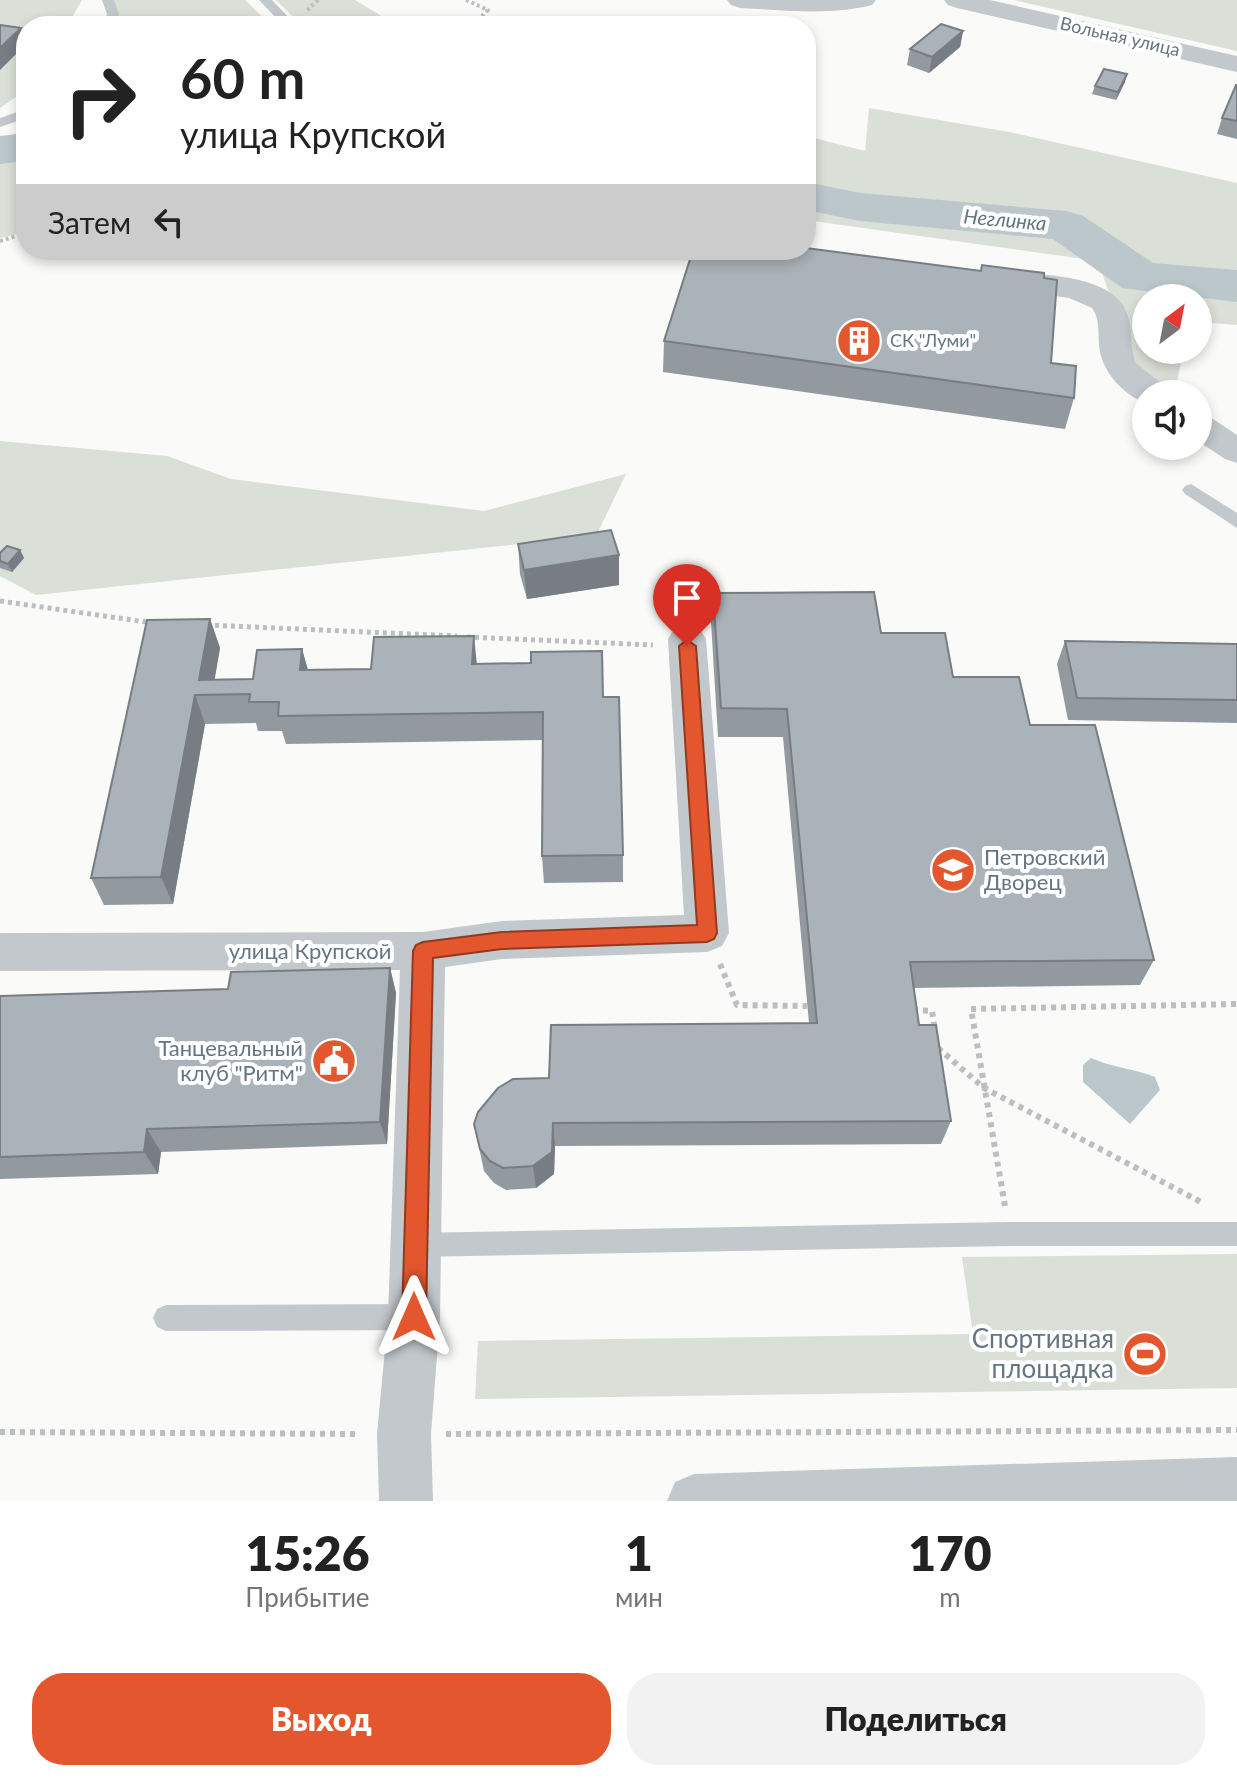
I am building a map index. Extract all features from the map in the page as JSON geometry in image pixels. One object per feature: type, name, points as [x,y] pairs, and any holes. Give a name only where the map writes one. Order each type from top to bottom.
[{"type":"street","points":[[740,0],[817,5],[863,0]]},
{"type":"street","name":"Вольная улица","points":[[957,0],[1237,64]]},
{"type":"street","points":[[972,276],[1079,291],[1102,300],[1113,312],[1117,359],[1132,380]]},
{"type":"street","points":[[1212,434],[1237,451]]},
{"type":"street","points":[[687,642],[707,933]]},
{"type":"street","name":"улица Крупской","points":[[0,952],[423,951],[502,940],[707,933]]},
{"type":"street","points":[[406,1501],[404,1434],[414,1317],[423,951]]},
{"type":"street","points":[[694,1501],[1228,1490]]},
{"type":"lane","points":[[265,0],[281,16]]},
{"type":"lane","points":[[1191,490],[1237,522]]},
{"type":"lane","points":[[415,1245],[1010,1234],[1237,1234]]},
{"type":"lane","points":[[166,1318],[414,1317]]},
{"type":"path","points":[[466,0],[488,10],[482,16]]},
{"type":"path","points":[[0,601],[156,623]]},
{"type":"path","points":[[204,625],[687,642]]},
{"type":"path","points":[[707,933],[737,1005],[807,1006]]},
{"type":"path","points":[[1010,1234],[971,1009],[1237,1004]]},
{"type":"path","points":[[905,1009],[932,1011],[938,1048],[984,1088],[1209,1207]]},
{"type":"path","points":[[0,1432],[404,1434],[1237,1430]]},
{"type":"shaded area","points":[[0,0],[82,0],[73,16],[16,16],[16,97],[0,108]]},
{"type":"shaded area","points":[[114,0],[245,0],[262,16],[118,16]]},
{"type":"shaded area","points":[[276,0],[355,0],[381,16],[292,16]]},
{"type":"shaded area","points":[[1014,0],[1237,0],[1237,51]]},
{"type":"shaded area","points":[[869,108],[1009,132],[1237,183],[1237,325],[1212,323],[1212,284],[1132,284],[1132,359],[1098,261],[816,221],[816,139],[865,151]]},
{"type":"shaded area","points":[[16,136],[16,234],[0,238],[0,137]]},
{"type":"shaded area","points":[[1134,364],[1180,364],[1178,380],[1139,380]]},
{"type":"shaded area","points":[[0,441],[167,456],[231,479],[484,511],[626,474],[596,536],[36,595],[0,576]]},
{"type":"shaded area","points":[[1091,1058],[1155,1077],[1160,1090],[1130,1124],[1083,1082],[1083,1065]]},
{"type":"shaded area","points":[[1237,1254],[1237,1388],[475,1399],[478,1341],[973,1334],[962,1257]]},
{"type":"building","points":[[941,24],[963,31],[932,57],[910,49]]},
{"type":"building","points":[[0,25],[16,27],[16,33],[0,48]]},
{"type":"building","points":[[1104,69],[1127,74],[1118,92],[1095,86]]},
{"type":"building","points":[[1237,85],[1237,121],[1222,118]]},
{"type":"building","name":"СК \"Луми\"","points":[[816,249],[981,271],[982,265],[1044,273],[1044,278],[1057,280],[1051,363],[1076,366],[1074,398],[664,341],[690,260],[816,260]]},
{"type":"building","points":[[611,530],[619,555],[524,570],[518,544]]},
{"type":"building","points":[[7,546],[20,550],[8,564],[0,561],[0,553]]},
{"type":"building","name":"Петровский Дворец","points":[[874,592],[881,633],[945,633],[953,677],[1019,677],[1030,725],[1095,725],[1154,960],[910,962],[919,1025],[936,1025],[951,1121],[553,1123],[552,1152],[533,1166],[503,1168],[490,1161],[480,1149],[474,1124],[478,1112],[498,1088],[513,1079],[549,1078],[551,1025],[817,1023],[787,709],[721,708],[713,593]]},
{"type":"building","points":[[210,619],[199,680],[253,679],[257,650],[302,649],[300,670],[371,669],[374,637],[474,636],[472,664],[531,663],[531,652],[602,651],[603,697],[619,697],[623,855],[542,856],[543,712],[278,716],[279,702],[249,702],[250,694],[195,695],[161,877],[91,878],[147,620]]},
{"type":"building","points":[[1065,641],[1237,644],[1237,700],[1077,698]]},
{"type":"building","points":[[390,968],[380,1122],[147,1129],[144,1152],[0,1157],[0,996],[228,989],[231,972]]},
{"type":"waterway","name":"Неглинка","points":[[0,150],[16,148]]},
{"type":"waterway","name":"Неглинка","points":[[816,198],[860,207],[1066,226],[1140,277],[1237,286]]},
{"type":"place","name":"СК \"Луми\"","points":[[859,341]]},
{"type":"place","name":"Петровский Дворец","points":[[953,870]]},
{"type":"place","name":"Танцевальный клуб \"Ритм\"","points":[[334,1061]]},
{"type":"place","name":"Спортивная площадка","points":[[1145,1354]]},
{"type":"route","points":[[414,1317],[423,951],[502,940],[707,933],[687,646]]}]
